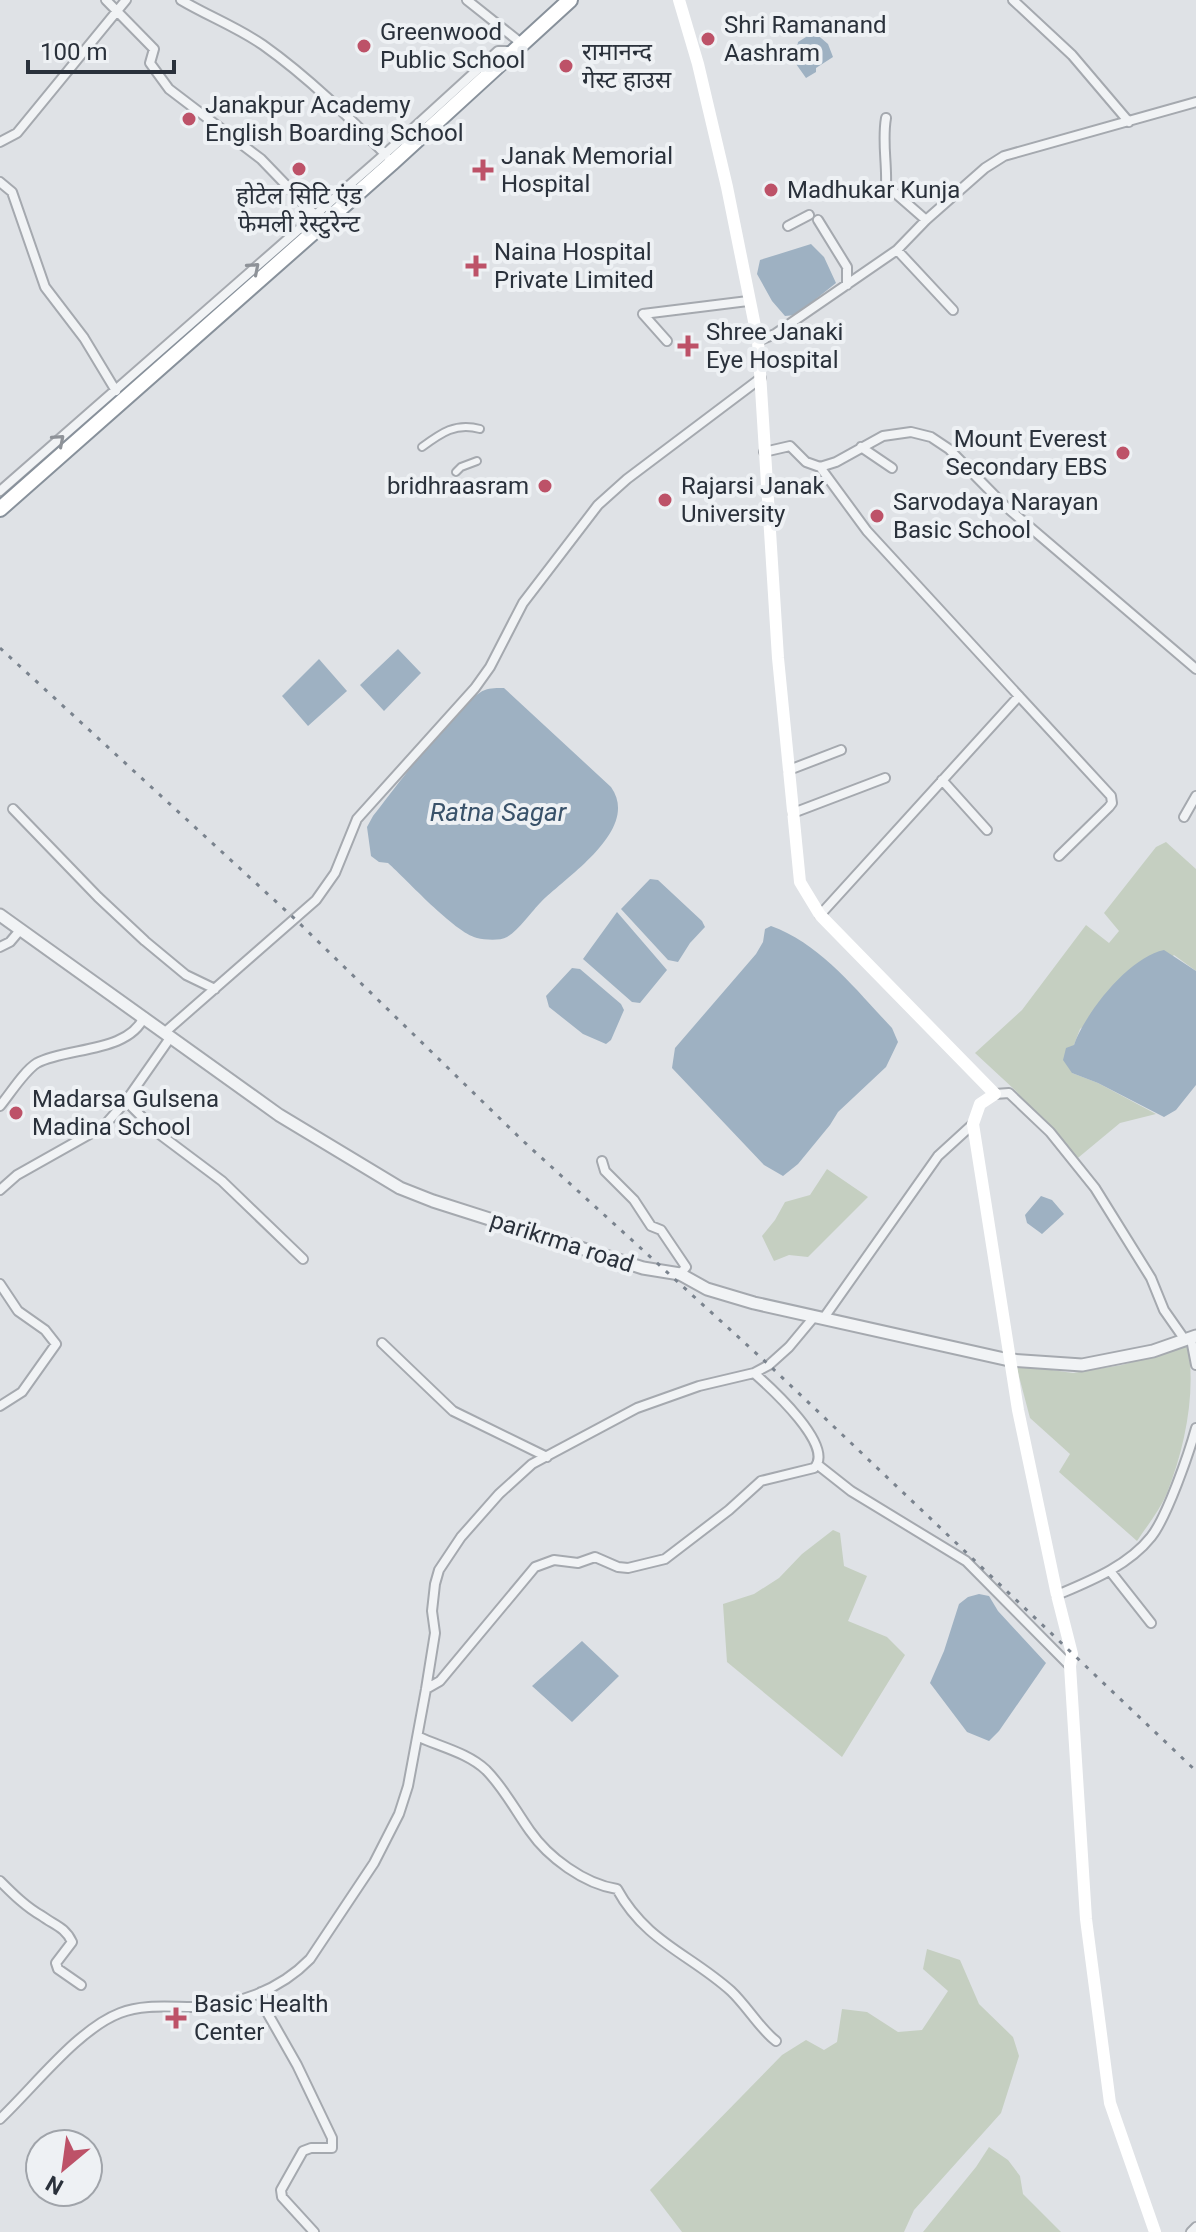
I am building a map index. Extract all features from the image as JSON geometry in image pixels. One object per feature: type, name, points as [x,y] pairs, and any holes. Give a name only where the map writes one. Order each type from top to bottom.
[{"type":"highway","points":[[0,509],[389,158],[570,0]]},
{"type":"main road","points":[[679,0],[698,64],[727,187],[758,341],[778,658],[800,882],[820,915],[995,1094],[980,1104],[973,1124],[1009,1360],[1072,1654],[1070,1666],[1086,1919],[1110,2103],[1155,2232]]},
{"type":"street","points":[[106,0],[154,49],[150,63],[169,89],[261,159],[315,215]]},
{"type":"street","points":[[0,142],[17,133],[126,0]]},
{"type":"street","points":[[0,491],[315,215],[389,158],[341,111],[264,46],[181,0]]},
{"type":"street","points":[[467,0],[517,47]]},
{"type":"street","points":[[1013,0],[1072,55],[1129,122]]},
{"type":"street","points":[[758,341],[775,334],[897,250],[985,168],[1004,156],[1196,102]]},
{"type":"street","points":[[886,118],[883,139],[886,185],[926,220]]},
{"type":"street","points":[[0,182],[12,192],[45,287],[84,338],[116,391]]},
{"type":"street","points":[[788,226],[814,218],[847,267],[847,285]]},
{"type":"street","points":[[897,250],[953,310]]},
{"type":"street","points":[[667,341],[643,314],[748,301]]},
{"type":"street","points":[[0,1190],[17,1175],[104,1126],[126,1101],[167,1036],[316,900],[335,873],[357,819],[475,688],[490,667],[523,603],[598,505],[627,479],[761,378]]},
{"type":"street","points":[[422,447],[456,426],[465,424],[480,429]]},
{"type":"street","points":[[820,467],[836,462],[883,436],[921,433],[940,442],[1043,540],[1196,669]]},
{"type":"street","points":[[764,452],[790,446],[806,462],[820,467],[867,531],[1108,791],[1112,800],[1109,807],[1059,856]]},
{"type":"street","points":[[861,447],[892,468]]},
{"type":"street","points":[[456,472],[477,461]]},
{"type":"street","points":[[820,915],[1019,696]]},
{"type":"street","points":[[789,770],[841,750]]},
{"type":"street","points":[[793,813],[885,778]]},
{"type":"street","points":[[942,780],[987,830]]},
{"type":"street","points":[[1184,817],[1196,796]]},
{"type":"street","points":[[13,809],[145,941],[186,975],[215,989]]},
{"type":"street","name":"parikrma road","points":[[0,915],[279,1115],[400,1188],[433,1201],[643,1268],[680,1274],[707,1289],[754,1303],[1009,1360],[1082,1365],[1153,1351],[1191,1338]]},
{"type":"street","points":[[0,947],[10,942],[21,929]]},
{"type":"street","points":[[0,1106],[28,1070],[39,1062],[128,1036],[144,1017]]},
{"type":"street","points":[[995,1094],[1009,1093],[1095,1188],[1151,1278],[1164,1310],[1191,1338],[1196,1365]]},
{"type":"street","points":[[126,1101],[158,1133],[222,1181],[303,1259]]},
{"type":"street","points":[[0,2119],[87,2032],[108,2018],[138,2008],[226,2004],[288,1979],[310,1959],[374,1863],[399,1814],[419,1737],[435,1633],[432,1597],[439,1570],[461,1537],[499,1494],[532,1464],[637,1408],[699,1386],[754,1373],[769,1365],[818,1318],[933,1162],[973,1124]]},
{"type":"street","points":[[602,1161],[605,1171],[634,1200],[651,1226],[661,1230],[678,1252],[686,1267],[680,1274]]},
{"type":"street","points":[[0,1284],[18,1311],[45,1330],[56,1344],[22,1392],[0,1406]]},
{"type":"street","points":[[382,1343],[453,1411],[547,1457]]},
{"type":"street","points":[[426,1689],[440,1681],[535,1567],[554,1560],[578,1563],[595,1557],[618,1567],[652,1564],[674,1555],[761,1481],[818,1465],[820,1457],[817,1446],[805,1427],[754,1373]]},
{"type":"street","points":[[1057,1595],[1110,1571],[1151,1537],[1160,1522],[1196,1428]]},
{"type":"street","points":[[818,1465],[851,1491],[966,1561],[1070,1666]]},
{"type":"street","points":[[1110,1571],[1151,1623]]},
{"type":"street","points":[[419,1737],[473,1759],[484,1768],[506,1794],[532,1834],[549,1851],[581,1876],[617,1889],[625,1904],[653,1934],[728,1988],[776,2041]]},
{"type":"street","points":[[0,1881],[70,1937],[72,1942],[56,1963],[58,1969],[81,1985]]},
{"type":"street","points":[[261,1992],[268,2014],[332,2138],[332,2148],[311,2148],[300,2154],[281,2190],[282,2197],[314,2232]]},
{"type":"street","points":[[1191,2232],[1196,2227]]},
{"type":"green space","points":[[1166,842],[1196,869],[1196,971],[1174,955],[1080,1029],[1074,1045],[1072,1073],[1098,1083],[1156,1114],[1120,1123],[1073,1162],[1016,1091],[975,1053],[1022,1010],[1086,925],[1109,943],[1119,931],[1104,913],[1156,847]]},
{"type":"green space","points":[[827,1169],[868,1197],[808,1257],[789,1255],[774,1261],[762,1236],[785,1202],[810,1195]]},
{"type":"green space","points":[[1188,1346],[1190,1401],[1179,1457],[1164,1499],[1137,1541],[1059,1472],[1070,1454],[1030,1418],[1016,1365],[1073,1373],[1122,1365]]},
{"type":"green space","points":[[833,1530],[840,1533],[844,1566],[867,1576],[848,1621],[887,1637],[905,1655],[842,1757],[727,1662],[723,1604],[754,1594],[779,1578],[802,1554]]},
{"type":"green space","points":[[927,1949],[960,1960],[979,2004],[1013,2037],[1019,2056],[1001,2113],[914,2210],[904,2232],[682,2232],[650,2190],[782,2055],[806,2040],[824,2050],[837,2042],[842,2009],[867,2012],[898,2032],[922,2030],[948,1991],[923,1969]]},
{"type":"green space","points":[[989,2147],[1008,2160],[1020,2176],[1023,2194],[1061,2232],[923,2232]]},
{"type":"water","points":[[814,32],[828,44],[833,57],[806,78],[789,54],[797,48],[798,42]]},
{"type":"water","points":[[811,244],[824,257],[836,283],[796,315],[785,316],[772,301],[757,274],[760,260]]},
{"type":"water","points":[[398,649],[421,673],[384,711],[360,685]]},
{"type":"water","points":[[319,659],[347,691],[308,726],[282,696]]},
{"type":"water","name":"Ratna Sagar","points":[[504,688],[611,787],[618,803],[616,819],[609,835],[597,850],[511,934],[488,940],[467,934],[431,905],[388,863],[379,862],[371,856],[367,827],[460,710],[485,690]]},
{"type":"water","points":[[650,879],[658,880],[705,927],[678,962],[668,960],[621,909]]},
{"type":"water","points":[[617,912],[667,970],[640,1003],[632,1002],[583,959]]},
{"type":"water","points":[[771,926],[822,956],[892,1028],[898,1042],[886,1067],[838,1112],[798,1164],[783,1176],[764,1165],[672,1068],[675,1048],[756,954],[763,942],[765,929]]},
{"type":"water","points":[[1164,950],[1196,971],[1196,1085],[1176,1110],[1164,1117],[1072,1073],[1063,1060],[1066,1048],[1074,1045],[1088,1018],[1110,988],[1137,963]]},
{"type":"water","points":[[572,968],[580,969],[624,1010],[611,1040],[606,1044],[583,1034],[549,1007],[546,996]]},
{"type":"water","points":[[1041,1196],[1052,1200],[1064,1214],[1042,1234],[1027,1223],[1025,1215]]},
{"type":"water","points":[[979,1594],[989,1596],[998,1611],[1046,1663],[989,1741],[967,1732],[930,1683],[959,1604]]},
{"type":"water","points":[[582,1641],[619,1676],[572,1722],[532,1686]]},
{"type":"railway","points":[[0,648],[296,920],[522,1140],[769,1365],[1196,1771]]},
{"type":"place","name":"Shri Ramanand Aashram","points":[[708,39]]},
{"type":"place","name":"Greenwood Public School","points":[[364,46]]},
{"type":"place","name":"रामानन्द गेस्ट हाउस","points":[[566,66]]},
{"type":"place","name":"Janakpur Academy English Boarding School","points":[[189,119]]},
{"type":"place","name":"होटेल सिटि एंड फेमली रेस्टुरेन्ट","points":[[299,169]]},
{"type":"place","name":"Janak Memorial Hospital","points":[[483,170]]},
{"type":"place","name":"Madhukar Kunja","points":[[771,190]]},
{"type":"place","name":"Naina Hospital Private Limited","points":[[476,266]]},
{"type":"place","name":"Shree Janaki Eye Hospital","points":[[688,346]]},
{"type":"place","name":"Mount Everest Secondary EBS","points":[[1123,453]]},
{"type":"place","name":"bridhraasram","points":[[545,486]]},
{"type":"place","name":"Rajarsi Janak University","points":[[665,500]]},
{"type":"place","name":"Sarvodaya Narayan Basic School","points":[[877,516]]},
{"type":"place","name":"Madarsa Gulsena Madina School","points":[[16,1113]]},
{"type":"place","name":"Basic Health Center","points":[[176,2018]]}]
